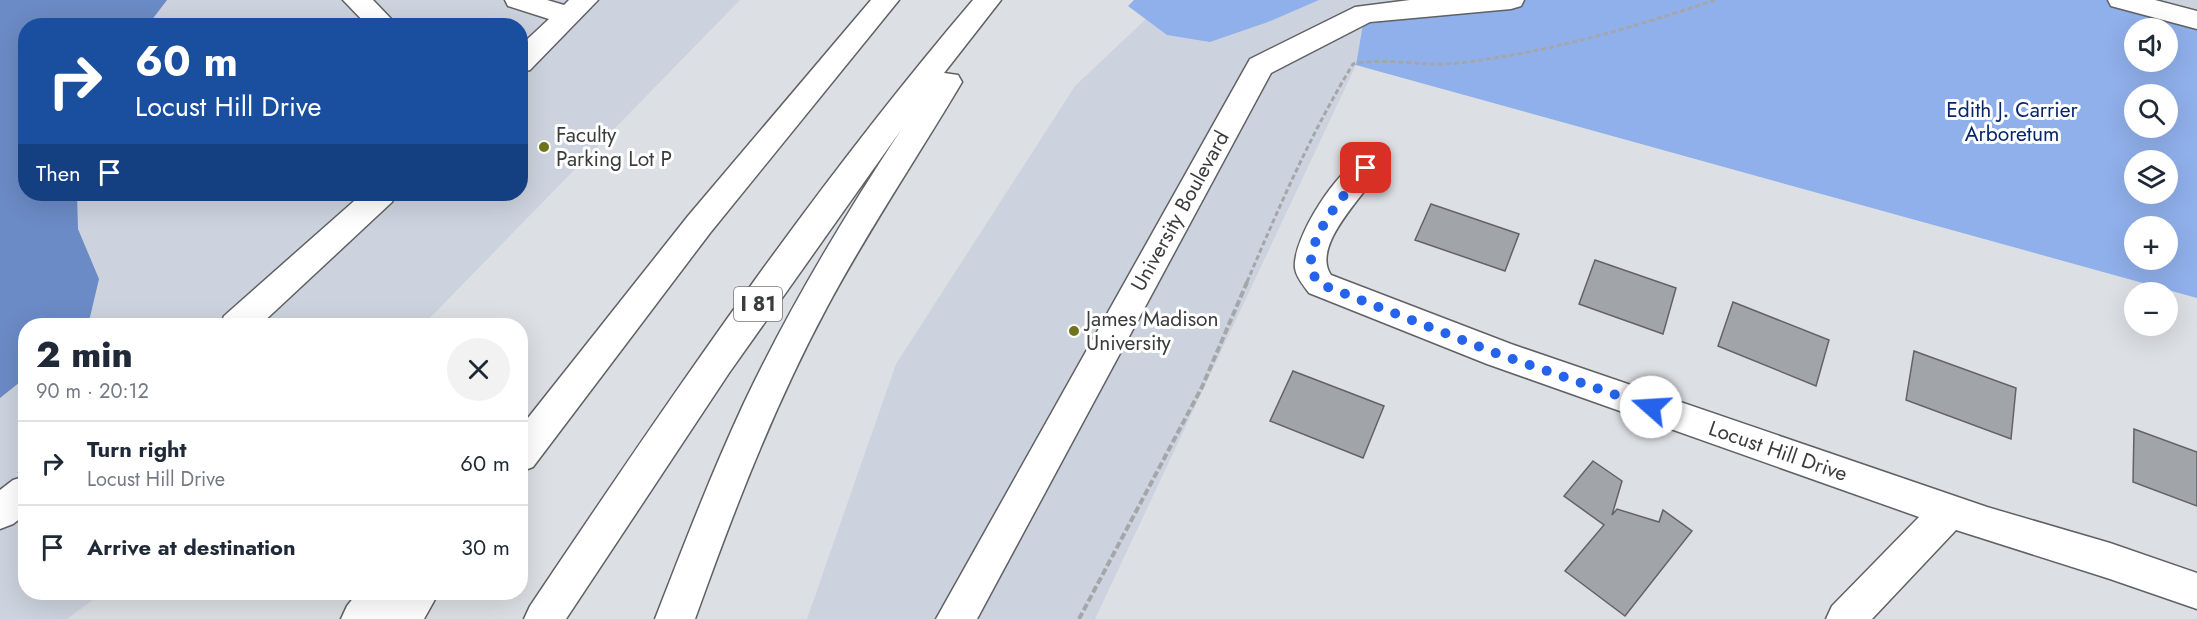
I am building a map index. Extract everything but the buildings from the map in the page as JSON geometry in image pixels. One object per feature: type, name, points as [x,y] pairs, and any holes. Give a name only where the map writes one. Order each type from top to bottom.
[{"type":"main road","points":[[356,0],[376,18]]},
{"type":"main road","points":[[518,0],[576,8]]},
{"type":"main road","points":[[528,422],[886,0]]},
{"type":"main road","name":"I 81","points":[[544,619],[671,427],[786,263],[865,157],[988,0]]},
{"type":"main road","points":[[675,619],[723,491],[774,377],[828,273],[892,165],[1004,0]]},
{"type":"main road","name":"University Boulevard","points":[[956,619],[1260,66],[1365,13],[1511,0]]},
{"type":"main road","points":[[2121,0],[2197,20]]},
{"type":"main road","points":[[528,55],[576,8]]},
{"type":"main road","points":[[528,445],[582,373],[764,146]]},
{"type":"main road","name":"Locust Hill Drive","points":[[1366,168],[1319,232],[1311,256],[1311,271],[1320,284],[1498,354],[1950,511],[2197,591]]},
{"type":"main road","points":[[245,318],[373,201]]},
{"type":"main road","points":[[0,512],[18,498]]},
{"type":"main road","points":[[1846,619],[1950,511]]},
{"type":"main road","points":[[361,619],[376,600]]},
{"type":"main road","points":[[402,619],[415,600]]},
{"type":"shaded area","points":[[0,0],[740,0],[430,318],[18,318],[18,600],[93,600],[67,619],[0,619]]},
{"type":"shaded area","points":[[0,0],[167,0],[153,18],[18,18],[18,201],[77,201],[78,229],[99,279],[89,318],[18,318],[18,384],[0,398]]},
{"type":"shaded area","name":"James Madison University","points":[[1166,0],[2197,0],[2197,297],[2178,292],[2178,282],[2143,282],[1356,65],[1095,619],[807,619],[896,364],[1075,86]]},
{"type":"green space","points":[[1134,0],[1319,0],[1268,22],[1210,42],[1167,35],[1128,6]]},
{"type":"green space","name":"Edith J. Carrier Arboretum","points":[[1511,0],[2121,0],[2197,20],[2197,298],[2178,293],[2178,282],[2139,282],[1356,65],[1365,13]]},
{"type":"place","name":"Faculty Parking Lot P","points":[[544,147]]},
{"type":"place","name":"James Madison University","points":[[1074,331]]},
{"type":"route","points":[[1366,168],[1319,232],[1311,256],[1311,271],[1320,284],[1498,354],[1651,407]]}]
